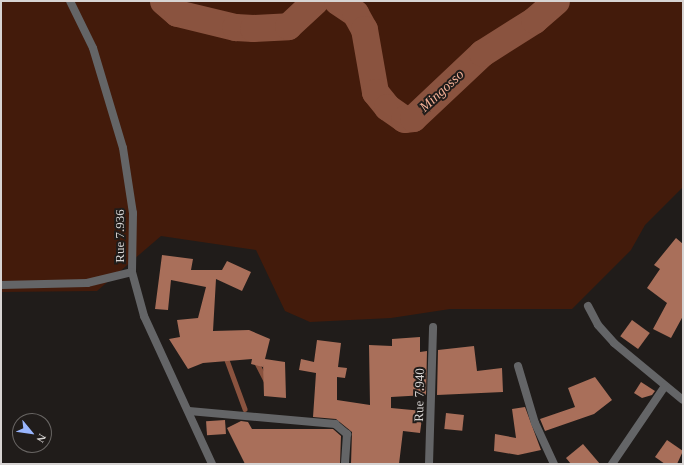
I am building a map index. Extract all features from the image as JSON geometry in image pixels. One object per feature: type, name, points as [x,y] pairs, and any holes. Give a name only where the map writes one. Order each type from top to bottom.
[{"type":"street","name":"Rue 7.936","points":[[70,1],[92,48],[123,148],[133,212],[132,272],[155,345],[188,411],[212,464]]},
{"type":"street","points":[[1,285],[87,283],[132,272]]},
{"type":"street","points":[[588,306],[598,325],[614,343],[683,400]]},
{"type":"street","name":"Rue 7.940","points":[[429,464],[433,327]]},
{"type":"street","points":[[518,366],[535,423],[554,464]]},
{"type":"street","points":[[612,464],[665,386]]},
{"type":"street","points":[[188,411],[335,424],[346,434],[345,464]]},
{"type":"shaded area","points":[[1,1],[683,1],[683,187],[645,225],[631,250],[572,309],[450,309],[391,318],[310,322],[285,311],[256,250],[161,236],[97,291],[1,292]]},
{"type":"building","points":[[676,238],[683,244],[683,316],[671,338],[653,329],[667,303],[647,288],[660,269],[654,265]]},
{"type":"building","points":[[162,255],[193,259],[191,270],[222,270],[227,261],[251,272],[242,291],[216,279],[213,331],[249,330],[270,339],[265,359],[285,362],[286,398],[264,396],[263,364],[263,367],[251,364],[252,359],[203,363],[188,369],[169,339],[180,337],[177,320],[198,318],[206,287],[171,280],[168,310],[155,309]]},
{"type":"building","points":[[632,320],[650,333],[638,349],[620,336]]},
{"type":"building","points":[[420,337],[420,352],[427,351],[426,395],[391,397],[391,408],[423,411],[420,433],[403,431],[399,464],[351,464],[352,432],[336,419],[313,417],[316,373],[299,370],[301,359],[314,362],[317,340],[341,343],[338,367],[347,368],[345,378],[337,377],[337,400],[370,405],[369,345],[392,346],[392,339]]},
{"type":"building","points":[[474,346],[477,371],[502,368],[503,392],[437,395],[438,350]]},
{"type":"building","points":[[595,377],[612,400],[594,414],[545,431],[540,419],[575,407],[568,388]]},
{"type":"building","points":[[641,382],[655,391],[652,395],[642,398],[634,393]]},
{"type":"building","points":[[525,407],[541,450],[518,455],[494,451],[495,434],[516,438],[512,409]]},
{"type":"building","points":[[446,413],[464,415],[462,431],[444,429]]},
{"type":"building","points":[[225,420],[226,434],[207,435],[206,421]]},
{"type":"building","points":[[241,421],[248,422],[252,429],[333,429],[341,436],[340,464],[245,464],[227,428]]},
{"type":"building","points":[[667,440],[683,451],[677,464],[665,464],[655,457]]},
{"type":"building","points":[[583,444],[600,464],[571,464],[566,458]]},
{"type":"waterway","name":"Mingosso","points":[[163,1],[177,13],[235,27],[253,28],[288,26],[315,1]]},
{"type":"waterway","name":"Mingosso","points":[[337,1],[355,13],[364,29],[375,92],[387,107],[404,119],[413,118],[482,53],[534,20],[556,1]]},
{"type":"waterway","points":[[227,360],[245,409]]},
{"type":"waterway","points":[[257,363],[266,381]]}]
